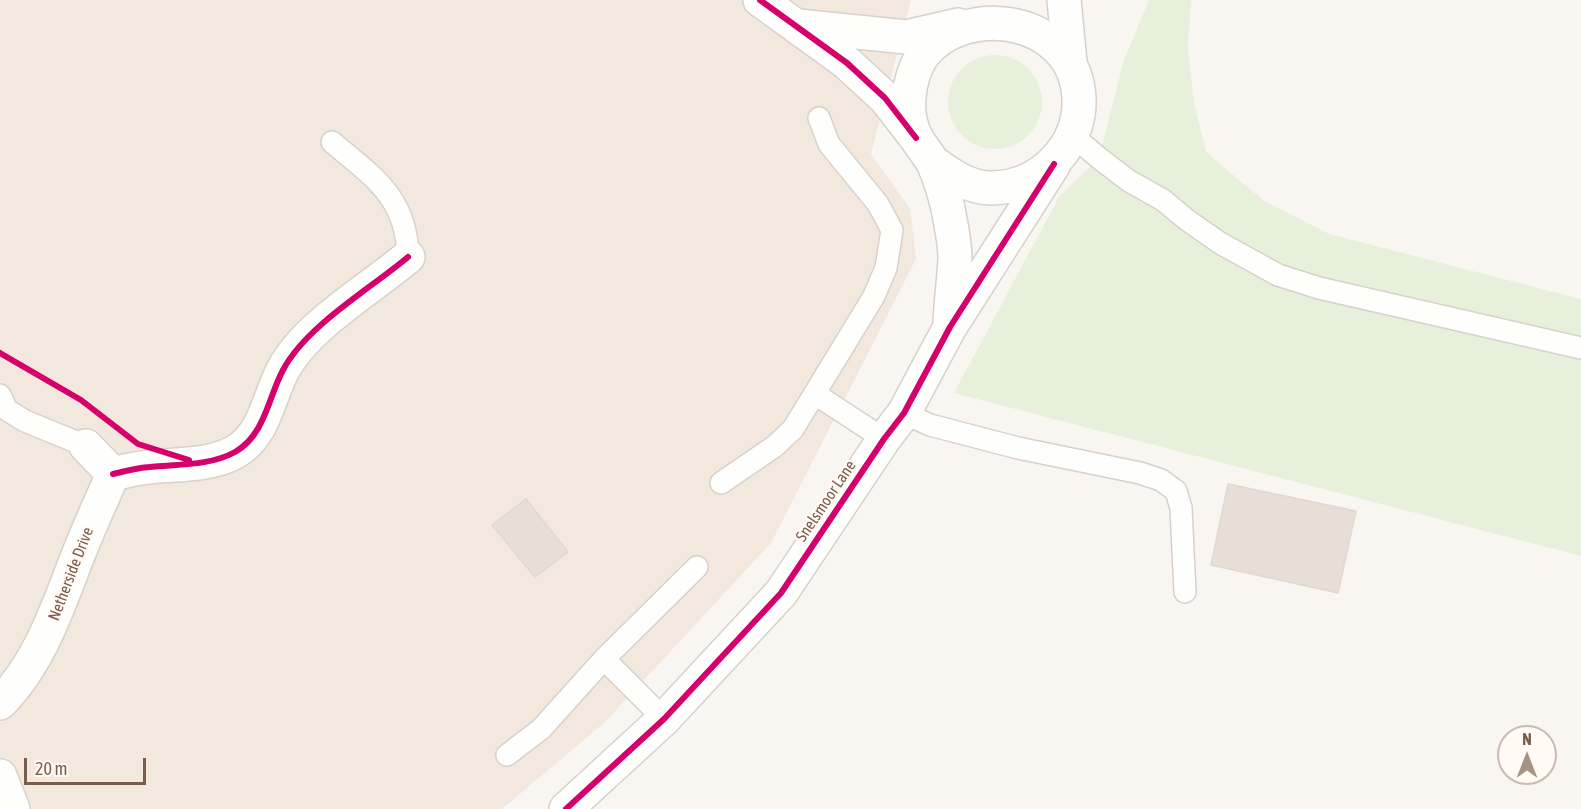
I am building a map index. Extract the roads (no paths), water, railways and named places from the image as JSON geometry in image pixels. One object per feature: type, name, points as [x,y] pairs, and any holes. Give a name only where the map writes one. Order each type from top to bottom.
[{"type":"street","points":[[760,0],[848,63],[885,98],[925,150]]},
{"type":"street","name":"Snelsmoor Lane","points":[[566,809],[664,719],[781,593],[884,439],[904,413],[950,327],[1073,136],[1079,111],[1078,86],[1070,62],[1064,0]]},
{"type":"street","points":[[796,25],[906,38],[980,14]]},
{"type":"street","name":"Snelsmoor Lane","points":[[950,327],[955,256],[948,208],[910,117],[909,99],[912,76],[923,55],[938,38],[980,14],[1006,18],[1032,26],[1054,41],[1070,62]]},
{"type":"street","name":"Snelsmoor Lane","points":[[925,150],[960,181],[990,188],[1024,183],[1054,164]]},
{"type":"street","points":[[86,446],[113,474],[149,467],[211,460],[237,451],[266,415],[283,370],[298,348],[339,311],[408,257]]},
{"type":"street","name":"Netherside Drive","points":[[0,704],[21,679],[46,636],[113,474]]},
{"type":"street","points":[[0,776],[13,809]]},
{"type":"lane","points":[[721,483],[775,446],[787,434],[815,394],[874,296],[886,268],[892,230],[878,204],[829,144],[819,118]]},
{"type":"lane","points":[[1073,136],[1114,170],[1163,200],[1220,243],[1278,275],[1319,288],[1581,348]]},
{"type":"lane","points":[[332,142],[375,178],[396,203],[408,239],[408,257]]},
{"type":"lane","points":[[815,394],[884,439]]},
{"type":"lane","points":[[0,395],[7,410],[25,421],[86,446]]},
{"type":"lane","points":[[904,413],[930,425],[1018,448],[1140,473],[1161,480],[1176,490],[1181,508],[1185,592]]},
{"type":"lane","points":[[507,755],[541,729],[604,659],[696,567]]},
{"type":"lane","points":[[604,659],[664,719]]}]
